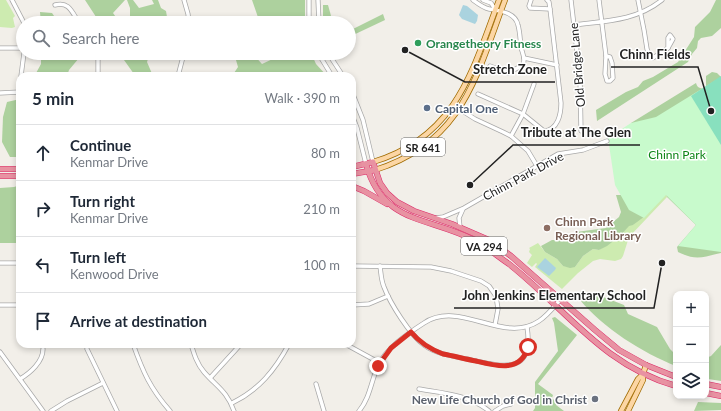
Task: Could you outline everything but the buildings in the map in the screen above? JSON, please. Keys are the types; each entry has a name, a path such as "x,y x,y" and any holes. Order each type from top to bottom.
{"highway":[{"path":"356,166 373,162"},
{"name":"VA 294","path":"373,162 383,187 395,200 410,210 460,226 481,236 502,249 619,350 646,365 673,376"},
{"path":"366,164 377,190 398,211"},
{"path":"0,169 16,169"},
{"path":"356,173 375,170"},
{"path":"0,176 16,176"},
{"name":"VA 294","path":"356,188 409,216 461,234 483,245 524,277 603,349 643,374 673,385"},
{"path":"709,385 721,387"},
{"path":"709,394 721,396"}],"main road":[{"name":"SR 641","path":"373,162 399,152 418,141 436,125 453,105 469,78 499,0"},
{"name":"SR 641","path":"375,170 396,162 425,145 440,132 459,109 475,80 505,0"},
{"path":"621,411 638,379 643,374 646,365"},
{"path":"628,411 644,380 643,374"}],"street":[{"path":"12,0 20,16"},
{"path":"184,0 188,16"},
{"path":"309,0 309,16"},
{"path":"318,0 319,16"},
{"path":"473,0 487,8 495,9 511,15 517,22 524,65 511,72 505,72 490,66"},
{"path":"483,0 491,3 495,9"},
{"path":"531,0 529,6 530,8 550,9"},
{"path":"478,94 523,114 544,132 551,129 557,122 560,114 561,102 550,9 549,2 547,0"},
{"name":"Old Bridge Lane","path":"571,0 581,90 581,131"},
{"path":"599,0 606,56 605,78 610,82 613,78 612,62 610,57 606,56"},
{"path":"638,0 647,49 650,56 654,58 668,48"},
{"path":"574,25 627,18 641,13 662,0"},
{"path":"55,5 64,4 68,6 74,16"},
{"path":"0,48 16,48"},
{"path":"524,58 557,65"},
{"path":"22,72 23,60"},
{"path":"97,60 98,72"},
{"path":"179,72 182,60"},
{"path":"322,60 330,72"},
{"path":"333,60 340,72"},
{"path":"511,136 523,114 534,84"},
{"path":"0,93 16,92"},
{"path":"356,102 363,120 373,162"},
{"path":"453,105 475,120 511,136 528,151 538,166"},
{"path":"356,125 366,164"},
{"name":"Chinn Park Drive","path":"435,218 443,217 464,208 558,154 583,150 607,141"},
{"path":"460,226 458,218 464,208"},
{"path":"0,263 16,264"},
{"path":"356,266 431,267 481,281 489,286 496,296 498,309 495,325"},
{"path":"380,266 382,280 388,296 411,332 425,346 439,352 487,364 505,366 515,364 525,355 529,342 527,327"},
{"path":"356,305 369,304 388,296"},
{"path":"359,411 366,400 380,363 391,348 428,320 444,316 457,317 510,328 527,327 543,318 560,300"},
{"path":"0,305 16,305"},
{"path":"135,348 141,367 151,387 170,411"},
{"path":"192,348 198,363 210,378 225,392 232,403 234,411"},
{"path":"210,378 236,348"},
{"path":"232,403 247,395 264,381 279,362 287,348"},
{"path":"352,348 380,363"},
{"path":"20,379 31,371 38,363 43,355 43,349"},
{"path":"87,349 117,411"},
{"path":"0,352 43,411"},
{"path":"51,411 73,398 103,384"},
{"path":"316,384 324,411"},
{"path":"419,389 471,400 489,411"},
{"path":"495,411 503,406 512,404"}],"green space":[{"path":"0,0 6,0 15,16 13,18 15,27 0,27"},
{"path":"85,0 125,0 113,13 115,16 95,16"},
{"path":"127,0 133,0 139,8 154,4 152,0 158,0 161,8 166,11 167,16 130,16 130,8"},
{"path":"252,0 305,0 305,16 258,16"},
{"path":"716,0 721,0 721,28 712,36 701,38 698,41 697,48 688,62 597,121 596,110 626,92 638,87 643,81 653,77 678,62 694,37 695,27 710,12"},
{"path":"323,5 328,5 331,16 323,16"},
{"path":"40,12 52,13 54,16 40,16"},
{"path":"383,14 385,20 356,34 356,28"},
{"path":"41,60 77,60 68,72 37,72 41,64"},
{"path":"124,60 148,60 147,62 151,72 133,72"},
{"path":"236,60 258,60 262,64 270,60 314,60 323,72 235,72 238,67"},
{"path":"712,72 717,73 721,77 665,118 631,124 696,83 698,87 704,89 706,87 706,76"},
{"path":"721,76 721,145 691,96"},
{"name":"Chinn Park","path":"721,77 721,252 678,246 696,225 666,195 644,218 629,210 615,185 608,138 631,123 656,117"},
{"path":"16,100 16,157 10,157 2,142 3,117 7,102"},
{"path":"721,138 721,253 704,257 690,257 678,252 677,247 696,225 667,197 665,189 645,216 633,225 629,226 621,235 607,246 599,250 593,249 583,256 575,267 570,268 563,266 557,259 545,252 541,246 552,240 558,240 576,232 606,228 619,217 621,212 616,195 622,195"},
{"path":"16,186 16,243 0,243 0,188"},
{"path":"665,189 667,197 629,237 621,259 615,261 600,259 593,261 562,289 535,267 537,264 536,263 532,267 527,263 532,255 529,252 529,248 538,243 545,252 557,259 563,266 575,267 583,256 593,249 599,250 621,235 629,225 633,225"},
{"path":"593,293 624,305 628,314 657,327 673,352 673,365 663,361 624,339 600,320 580,300"},
{"path":"555,317 577,335 538,384 553,395 552,398 557,403 556,405 564,411 533,411 535,408 535,382 558,351 552,318"},
{"path":"721,345 721,381 709,379 709,357"},
{"path":"698,402 721,403 721,410 694,411"}],"water":[{"path":"463,5 467,6 478,15 475,24 462,19 459,15"},
{"path":"545,258 556,268 549,276 537,267"}],"place":[{"name":"Orangetheory Fitness","path":"418,43"},
{"name":"Stretch Zone","path":"405,50"},
{"name":"Capital One","path":"427,108"},
{"name":"Chinn Fields","path":"711,111"},
{"name":"Tribute at The Glen","path":"470,185"},
{"name":"Chinn Park Regional Library","path":"547,228"},
{"name":"John Jenkins Elementary School","path":"662,263"},
{"name":"New Life Church of God in Christ","path":"595,399"}],"route":[{"path":"378,366 387,352 411,332 420,342 434,351 501,366 511,365 518,362 527,352 528,347"}]}
